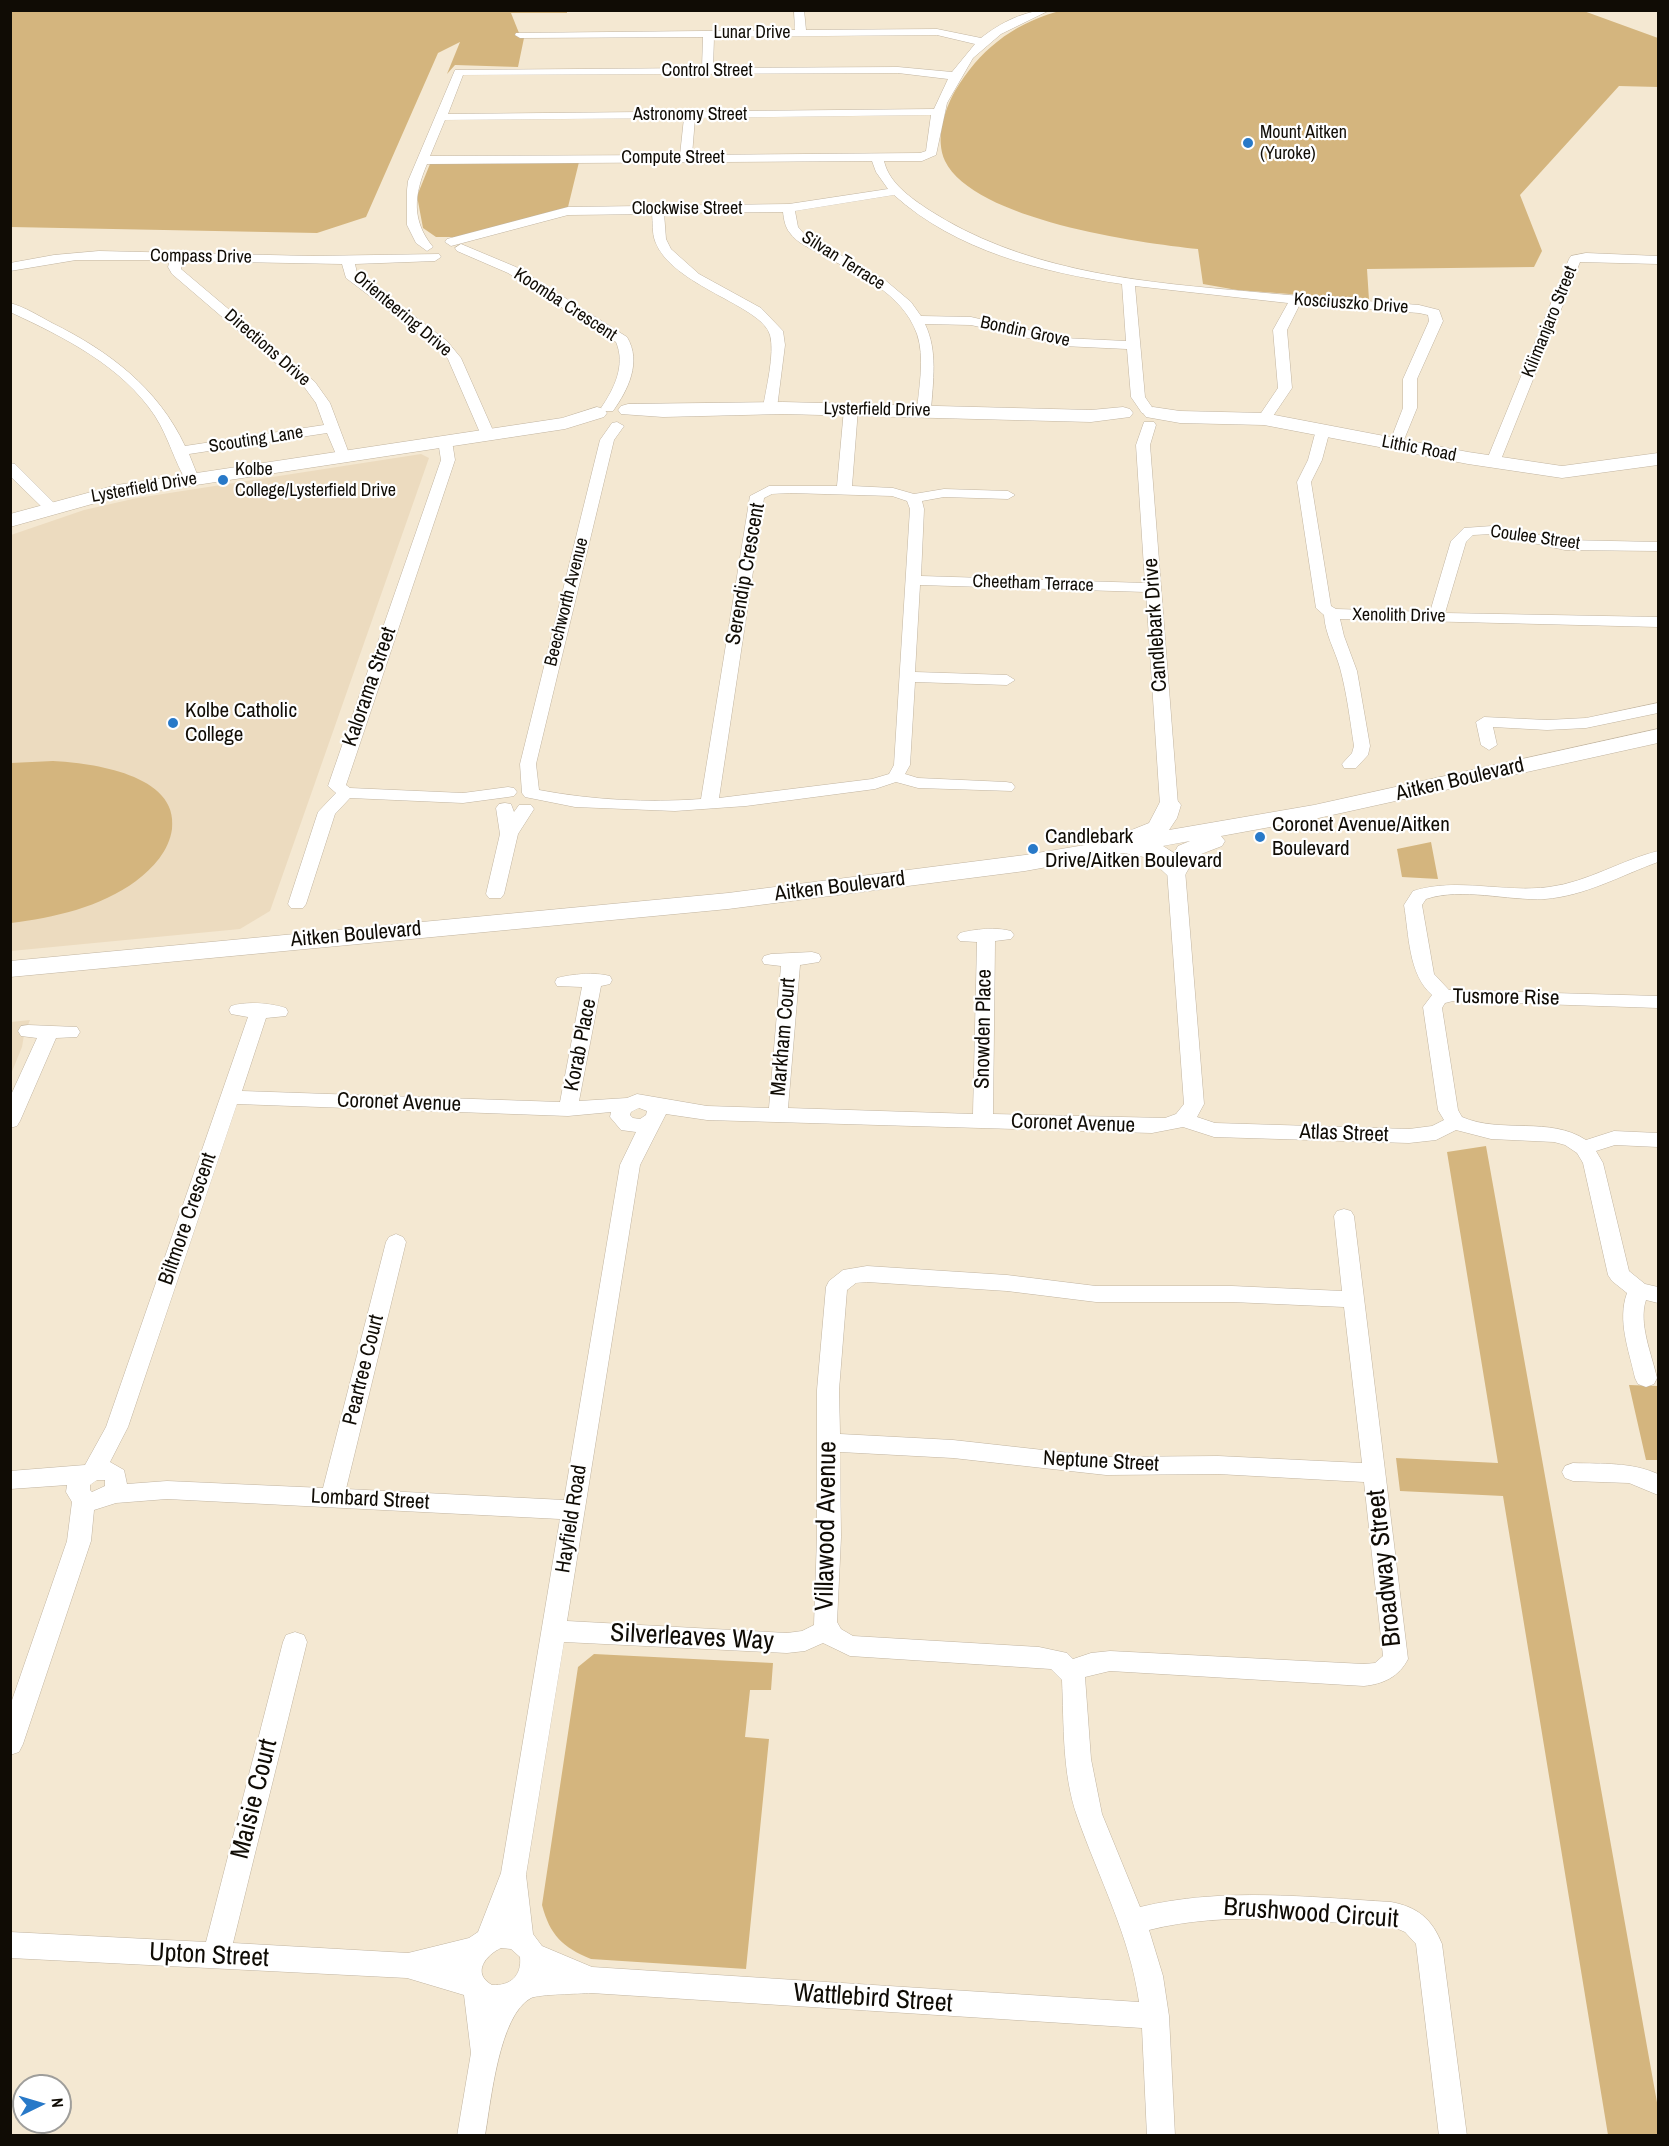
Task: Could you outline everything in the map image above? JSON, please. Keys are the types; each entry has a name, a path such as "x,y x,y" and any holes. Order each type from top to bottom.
{"main road":[{"name":"Lysterfield Drive","path":"10,521 117,491 565,423 663,411 770,408 1139,416"},
{"name":"Lithic Road","path":"1139,416 1264,419 1493,462 1562,472 1659,459"},
{"name":"Aitken Boulevard","path":"10,969 728,901 953,873 1114,849 1314,812 1659,736"},
{"path":"1169,805 1183,823 1199,829 1220,830"},
{"path":"953,873 1046,852 1149,834 1161,826 1169,805"},
{"path":"1114,849 1139,847 1158,852 1167,858 1176,870 1182,856 1195,846 1259,833 1314,812"}],"street":[{"path":"799,10 801,32"},
{"path":"938,112 955,76 982,42 1016,22 1045,10"},
{"name":"Lunar Drive","path":"520,35 937,32 982,42"},
{"path":"707,71 709,33"},
{"name":"Control Street","path":"442,117 459,72 898,70 955,76"},
{"name":"Astronomy Street","path":"442,117 938,112"},
{"name":"Compute Street","path":"424,160 922,157 932,153 938,112"},
{"path":"686,158 690,115"},
{"path":"442,117 414,181 411,196 413,227 445,250"},
{"name":"Kosciuszko Drive","path":"876,157 881,171 896,191 945,227 1002,252 1060,269 1128,282 1296,300 1419,309 1434,313 1436,321 1410,379 1410,408 1396,444"},
{"name":"Clockwise Street","path":"445,250 479,233 568,210 789,208 896,191"},
{"name":"Silvan Terrace","path":"789,208 791,226 801,238 878,281 896,294 917,320 927,350 924,411"},
{"path":"658,209 660,239 666,251 694,277 756,311 776,331 778,345 770,408"},
{"path":"417,232 445,250"},
{"name":"Compass Drive","path":"10,267 67,256 393,259 445,250"},
{"name":"Koomba Crescent","path":"445,250 489,260 512,270 622,340 627,352 627,361 612,417"},
{"name":"Directions Drive","path":"178,256 174,267 176,271 310,385 323,403 343,456"},
{"name":"Kilimanjaro Street","path":"1493,462 1575,260 1586,257 1659,260"},
{"name":"Orienteering Drive","path":"349,259 348,268 351,275 442,344 454,358 488,435"},
{"name":"Candlebark Drive","path":"1128,282 1143,445 1169,805"},
{"path":"1264,419 1285,388 1280,330 1296,300"},
{"path":"10,307 73,337 129,379 157,408 192,479"},
{"name":"Bondin Grove","path":"917,320 971,321 1063,342 1133,345"},
{"path":"844,491 851,409"},
{"name":"Beechworth Avenue","path":"529,801 528,764 612,417"},
{"name":"Scouting Lane","path":"179,451 333,428"},
{"name":"Xenolith Drive","path":"1323,430 1315,460 1304,482 1324,608 1332,613 1659,622"},
{"name":"Kalorama Street","path":"346,793 337,786 338,780 445,466 439,442"},
{"path":"10,467 51,508"},
{"name":"Serendip Crescent","path":"709,804 757,496 769,490 779,489 902,492 914,498"},
{"path":"895,777 902,765 908,677 917,509 914,498 944,493 1008,495"},
{"name":"Coulee Street","path":"1436,617 1459,541 1469,531 1492,530 1565,545 1659,547"},
{"name":"Cheetham Terrace","path":"912,580 1154,588"},
{"path":"1332,613 1331,629 1345,654 1350,672 1362,746 1360,756 1350,764"},
{"path":"908,677 1007,680"},
{"path":"1489,745 1484,722 1586,723 1659,708"},
{"name":"Beechworth Avenue","path":"507,799 528,764"},
{"path":"507,799 514,810 529,801 675,806 874,784 895,777 918,783 1006,787"},
{"path":"297,904 327,812 346,793 507,799"},
{"path":"495,894 509,834 507,799"},
{"path":"509,834 529,801"},
{"path":"1445,996 1431,984 1425,974 1413,905 1419,895 1441,890 1534,894 1558,892 1659,856"},
{"path":"1176,870 1194,1095 1187,1116"},
{"path":"966,937 1005,934"},
{"name":"Snowden Place","path":"983,1121 986,936"},
{"name":"Markham Court","path":"771,960 812,957"},
{"name":"Markham Court","path":"778,1115 791,958"},
{"name":"Korab Place","path":"564,982 599,981 568,1109"},
{"name":"Tusmore Rise","path":"1455,1122 1448,1110 1432,1013 1435,1002 1445,996 1659,1002"},
{"name":"Biltmore Crescent","path":"10,1744 18,1702 98,1486 229,1097 269,1011 238,1010"},
{"path":"28,1030 70,1032"},
{"path":"10,1121 49,1031"},
{"name":"Coronet Avenue","path":"229,1097 568,1109 624,1116 639,1127 652,1117 707,1113 1152,1126 1174,1124 1187,1116"},
{"name":"Hayfield Road","path":"481,1944 514,1873 630,1165 624,1116"},
{"name":"Atlas Street","path":"1187,1116 1206,1129 1420,1136 1436,1134 1455,1122"},
{"name":"Hayfield Road","path":"630,1165 642,1145 652,1117"},
{"path":"1455,1122 1477,1131 1568,1137 1586,1147 1593,1163 1619,1275 1649,1293 1633,1307 1633,1319 1646,1378"},
{"path":"1586,1147 1610,1139 1659,1140"},
{"name":"Broadway Street","path":"1070,1672 1091,1663 1110,1661 1364,1675 1377,1674 1388,1669 1396,1659 1344,1216"},
{"name":"Peartree Court","path":"332,1498 396,1242"},
{"name":"Villawood Avenue","path":"1070,1672 1058,1660 1039,1656 850,1646 838,1641 827,1630 824,1612 829,1537 828,1390 835,1296 840,1283 851,1276 867,1274 971,1281 1096,1294 1208,1294 1355,1300"},
{"name":"Neptune Street","path":"828,1442 953,1449 1097,1466 1218,1465 1375,1473"},
{"path":"1573,1472 1630,1475 1659,1486"},
{"name":"Lombard Street","path":"18,1481 573,1510"},
{"name":"Silverleaves Way","path":"554,1631 787,1643 805,1641 827,1630"},
{"name":"Maisie Court","path":"216,1956 295,1642"},
{"path":"1070,1672 1075,1691 1078,1759 1089,1814 1133,1921 1149,1976 1155,2016 1161,2136"},
{"name":"Hayfield Road","path":"514,1873 526,1947"},
{"name":"Brushwood Circuit","path":"1133,1921 1174,1911 1245,1906 1391,1914 1411,1920 1420,1927 1429,1944 1453,2136"},
{"path":"471,2136 485,2053 518,1991 531,1976 526,1947 500,1935 481,1944 466,1967 474,1988 485,2053"},
{"name":"Upton Street","path":"407,1965 481,1944"},
{"name":"Upton Street","path":"10,1945 407,1965 474,1988"},
{"name":"Wattlebird Street","path":"526,1947 591,1980"},
{"name":"Wattlebird Street","path":"518,1991 591,1980 1155,2016"},
{"path":"474,1988 487,1997 498,1998 518,1991"}],"shaded area":[{"path":"1581,10 1658,38 1658,87 1619,86 1520,195 1542,251 1534,267 1367,269 1369,300 1237,290 1203,284 1198,249 1100,234 1022,213 988,199 962,181 945,161 942,152 942,125 947,107 964,77 998,41 1025,24 1056,12"},
{"path":"11,11 567,11 567,13 511,13 521,38 524,38 518,67 455,65 447,74 460,42 438,53 366,217 317,233 11,227"},
{"path":"579,162 568,207 457,237 436,237 423,228 417,196 430,164"},
{"name":"Kolbe Catholic College","path":"421,454 429,458 270,911 240,929 11,951 11,535 84,510 137,498"},
{"path":"53,761 109,769 147,784 162,795 170,810 172,829 168,845 154,865 136,881 108,898 76,910 11,923 11,763"},
{"path":"1431,842 1438,879 1402,877 1397,849"},
{"path":"30,1020 22,1047 11,1074 11,1022"},
{"path":"1486,1146 1658,2108 1658,2135 1608,2135 1503,1496 1400,1491 1396,1458 1498,1463 1447,1152"},
{"path":"1629,1385 1658,1386 1658,1460 1646,1460"},
{"path":"594,1654 773,1663 771,1690 750,1690 745,1737 769,1739 746,1969 591,1959 565,1945 549,1924 542,1905 578,1667"}],"place":[{"name":"Mount Aitken (Yuroke)","path":"1248,143"},
{"name":"Kolbe College/Lysterfield Drive","path":"223,480"},
{"name":"Kolbe Catholic College","path":"173,723"},
{"name":"Coronet Avenue/Aitken Boulevard","path":"1260,837"},
{"name":"Candlebark Drive/Aitken Boulevard","path":"1033,849"}]}
